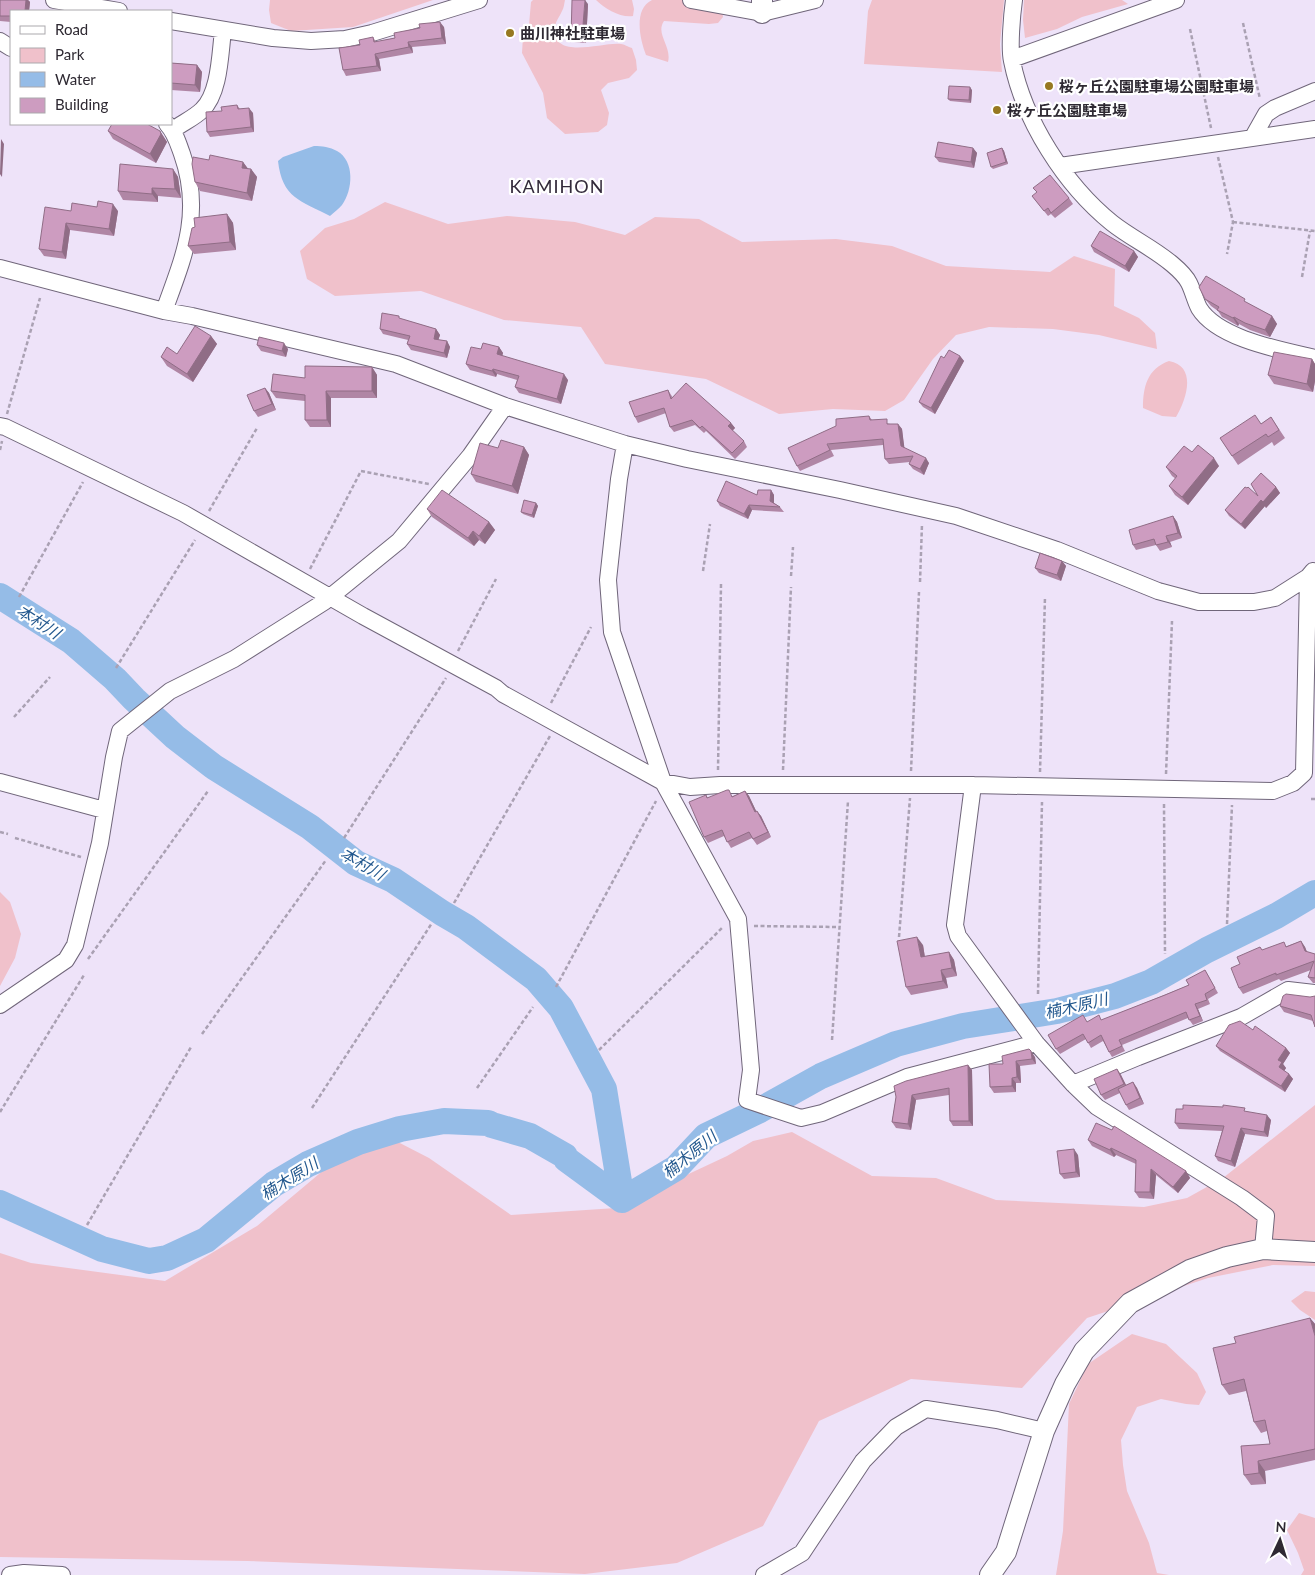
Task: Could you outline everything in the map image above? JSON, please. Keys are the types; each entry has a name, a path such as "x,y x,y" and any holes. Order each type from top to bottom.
{"street":[{"path":"54,0 113,10"},
{"path":"172,21 273,38 311,41 345,40 480,0"},
{"path":"691,0 762,7 814,0"},
{"path":"1014,0 1012,59 1027,108 1060,166 1078,191 1112,223 1170,262 1184,274 1199,307 1213,324 1274,349 1315,358"},
{"path":"1012,59 1176,0"},
{"path":"164,311 182,262 191,229 192,206 184,160 170,127 203,109 212,94 219,64 223,31"},
{"path":"1253,137 1266,114 1275,108 1315,91"},
{"path":"1060,166 1315,129"},
{"path":"0,268 164,311 396,364 505,406 625,444 956,516 1057,550 1158,591 1199,602 1254,602 1275,598 1312,573"},
{"path":"0,1005 66,960 75,946 100,844 104,810 120,731 170,691 234,659 331,597 399,541 470,456 505,406"},
{"path":"3,427 5,426 183,513 331,597 661,790 690,787 973,785 1274,792 1293,783 1304,773 1312,573"},
{"path":"625,444 619,479 608,580 612,632 661,790 738,919 752,1070 747,1100 801,1118 822,1113 908,1077 1032,1038"},
{"path":"0,782 104,810"},
{"path":"973,785 955,925 958,936 1032,1038 1073,1084 1097,1107 1242,1198 1266,1216 1262,1249"},
{"path":"1073,1084 1138,1056 1241,1018 1288,990 1315,993"},
{"path":"990,1575 1006,1552 1044,1431 1065,1384 1084,1351 1130,1303 1190,1270 1227,1258 1262,1249 1315,1252"},
{"path":"764,1575 802,1553 863,1461 896,1427 926,1409 997,1420 1044,1431"},
{"path":"10,1575 24,1573 62,1575"}],"path":[{"path":"1243,23 1260,99"},
{"path":"1190,29 1213,136"},
{"path":"1217,153 1233,222 1227,254"},
{"path":"1233,222 1315,231"},
{"path":"1302,277 1310,231"},
{"path":"0,450 3,427 40,298"},
{"path":"205,517 257,428"},
{"path":"308,573 361,471 435,486"},
{"path":"20,597 83,482"},
{"path":"920,582 922,523"},
{"path":"703,572 710,524"},
{"path":"116,668 195,540"},
{"path":"791,576 794,548"},
{"path":"454,658 496,579"},
{"path":"718,770 721,584"},
{"path":"783,772 791,587"},
{"path":"910,775 919,592"},
{"path":"1040,779 1045,597"},
{"path":"1166,782 1172,621"},
{"path":"547,710 591,627"},
{"path":"344,838 447,676"},
{"path":"14,717 50,677"},
{"path":"454,903 551,735"},
{"path":"556,987 661,790"},
{"path":"88,959 208,791"},
{"path":"832,1040 848,796"},
{"path":"899,937 910,798"},
{"path":"1038,994 1042,802"},
{"path":"1164,803 1165,954"},
{"path":"1228,924 1232,804"},
{"path":"0,832 8,834"},
{"path":"15,838 88,860"},
{"path":"202,1034 326,860"},
{"path":"312,1108 432,922"},
{"path":"599,1050 728,922"},
{"path":"748,926 840,927"},
{"path":"0,1112 84,975"},
{"path":"477,1088 533,1007"},
{"path":"88,1226 191,1047"}],"green space":[{"path":"270,0 433,0 353,27 291,31 271,23"},
{"path":"533,0 565,0 555,29 557,39 562,44 571,47 581,47 621,44 632,48 637,70 629,78 608,83 601,90 609,113 607,125 598,132 565,134 547,118 543,93 522,53 523,36 529,25 531,2"},
{"path":"596,0 632,0 633,16 623,16 613,12"},
{"path":"652,0 688,0 722,10 723,17 718,23 709,24 664,21 661,31 668,51 668,62 646,55 642,41 640,17 646,4"},
{"path":"872,0 1004,0 1000,44 1002,72 864,64 868,11"},
{"path":"1024,0 1122,0 1128,4 1082,17 1057,29 1025,38 1023,20"},
{"path":"385,202 448,224 507,216 575,222 625,235 655,217 699,219 742,242 836,239 892,246 946,266 1050,272 1074,256 1115,269 1114,306 1139,318 1155,333 1157,349 1099,335 1053,329 989,327 956,335 933,359 904,400 885,411 833,409 779,414 706,379 605,364 581,327 504,320 421,291 335,296 307,279 300,251 325,228 354,219"},
{"path":"1169,361 1178,364 1183,369 1187,384 1186,393 1176,417 1162,416 1143,408 1145,386 1151,374 1162,364"},
{"path":"0,892 10,902 21,934 15,958 0,986"},
{"path":"1315,1105 1315,1266 1273,1265 1208,1278 1087,1318 1022,1388 911,1379 819,1421 763,1526 677,1563 585,1574 247,1561 0,1557 0,1253 31,1263 165,1281 257,1226 325,1169 394,1140 429,1158 511,1215 616,1208 727,1156 753,1141 792,1132 872,1176 936,1178 996,1200 1144,1207 1187,1198 1223,1178"},
{"path":"1305,1291 1315,1292 1315,1320 1291,1301"},
{"path":"1132,1334 1166,1344 1197,1373 1206,1392 1199,1405 1161,1399 1137,1407 1121,1440 1127,1491 1149,1543 1157,1573 1169,1575 1056,1575 1063,1531 1069,1404 1088,1364"},
{"path":"1299,1513 1315,1518 1315,1575 1301,1575 1304,1570 1287,1530"}],"water":[{"path":"314,146 326,147 337,151 347,162 349,169 350,184 346,199 330,216 295,197 284,183 280,173 278,161 283,157"}],"building":[{"path":"0,0 26,0 25,10 10,10 10,16 0,16"},
{"path":"572,0 585,0 582,38 571,38"},
{"path":"440,22 442,38 408,42 409,47 375,54 377,66 343,70 339,48 360,45 359,40 373,37 374,42 395,38 394,33 420,28 419,24"},
{"path":"172,63 197,65 195,85 172,83"},
{"path":"949,86 970,87 969,100 948,99"},
{"path":"237,105 238,109 249,108 251,127 207,132 206,112 222,111 221,107"},
{"path":"111,125 149,125 160,131 161,134 150,154 108,131"},
{"path":"938,142 973,148 971,162 935,157"},
{"path":"1002,148 1006,162 991,167 987,153"},
{"path":"210,155 243,162 242,168 251,169 247,193 195,182 192,164 193,157 209,160"},
{"path":"120,164 173,169 175,189 152,188 152,194 118,191"},
{"path":"1050,175 1069,198 1051,213 1048,208 1044,211 1032,196 1037,192 1033,188"},
{"path":"98,201 113,204 109,229 66,223 62,252 39,249 45,207 71,211 72,203 97,207"},
{"path":"227,214 230,242 188,246 192,228 195,227 194,218"},
{"path":"1100,231 1134,251 1125,266 1091,246"},
{"path":"1206,276 1245,299 1244,301 1272,316 1265,330 1217,310 1219,307 1205,299 1199,287"},
{"path":"382,313 399,316 399,318 436,329 434,339 447,341 444,353 407,344 410,336 380,329"},
{"path":"195,326 211,336 187,374 161,357 167,347 177,354"},
{"path":"259,337 284,343 282,351 257,345"},
{"path":"483,343 499,347 497,354 564,374 557,399 515,387 519,376 466,364 471,347 481,349"},
{"path":"949,350 960,356 931,408 919,402 941,356 944,358"},
{"path":"1274,352 1312,359 1307,384 1268,375"},
{"path":"305,366 372,367 372,391 326,391 327,420 305,420 305,395 271,391 273,374 305,378"},
{"path":"686,383 731,423 728,426 744,441 732,453 702,426 700,428 692,420 670,427 664,408 635,417 629,402 668,390 671,399"},
{"path":"265,388 272,404 254,411 247,395"},
{"path":"1255,415 1261,424 1271,417 1279,430 1268,437 1266,434 1232,456 1220,438"},
{"path":"869,416 870,420 887,419 887,424 898,424 901,446 926,458 920,469 909,464 913,456 885,459 883,439 827,444 830,450 797,466 788,448 836,426 836,419"},
{"path":"501,440 524,447 512,486 471,474 480,443 498,448"},
{"path":"1198,445 1214,458 1182,497 1169,486 1177,476 1166,467 1184,446 1192,452"},
{"path":"1261,473 1276,487 1263,502 1261,500 1241,524 1225,510 1245,487 1248,487 1258,496 1251,484"},
{"path":"726,481 757,495 758,490 771,490 770,501 780,507 749,505 744,514 717,501"},
{"path":"442,490 489,522 479,536 473,531 468,538 427,509"},
{"path":"524,500 536,503 532,515 521,512"},
{"path":"1173,516 1178,533 1166,536 1168,542 1156,545 1154,539 1133,545 1129,530"},
{"path":"1040,553 1062,561 1057,575 1035,568"},
{"path":"729,790 732,797 745,791 755,812 757,811 768,832 753,839 749,832 727,842 722,830 704,837 689,802 706,795 707,798"},
{"path":"917,937 921,957 949,952 952,968 941,970 943,981 906,987 897,941"},
{"path":"1301,941 1305,951 1315,954 1315,978 1308,977 1314,961 1276,975 1276,973 1239,988 1231,968 1240,964 1237,957 1260,947 1262,950 1284,942 1286,947"},
{"path":"1205,970 1215,988 1205,994 1207,1000 1195,1004 1200,1016 1189,1020 1186,1012 1119,1040 1122,1046 1109,1052 1101,1035 1088,1043 1083,1034 1056,1049 1048,1035 1083,1015 1087,1022 1099,1015 1101,1020 1165,995 1189,985 1186,980"},
{"path":"1286,994 1315,996 1315,1027 1311,1015 1280,1006 1283,996"},
{"path":"1240,1021 1253,1030 1255,1026 1286,1048 1278,1060 1282,1062 1279,1067 1289,1074 1281,1086 1216,1046 1229,1025"},
{"path":"1029,1049 1032,1059 1016,1061 1017,1077 1012,1078 1012,1086 990,1087 989,1064 1003,1064 1002,1056"},
{"path":"968,1065 969,1121 950,1121 949,1088 912,1095 908,1124 892,1122 896,1097 894,1086 906,1081"},
{"path":"1117,1069 1124,1084 1101,1095 1094,1079"},
{"path":"1133,1082 1140,1098 1126,1105 1118,1089"},
{"path":"1183,1105 1223,1107 1223,1105 1245,1108 1244,1111 1267,1115 1264,1132 1241,1128 1231,1161 1215,1156 1224,1126 1175,1123 1176,1109 1183,1109"},
{"path":"1096,1123 1112,1130 1114,1126 1186,1171 1173,1187 1151,1169 1150,1192 1135,1192 1136,1160 1088,1140"},
{"path":"1074,1149 1076,1172 1060,1174 1057,1151"},
{"path":"1310,1318 1315,1336 1315,1449 1258,1461 1259,1473 1244,1475 1241,1446 1270,1444 1265,1420 1254,1422 1244,1379 1222,1385 1213,1348 1236,1343 1234,1337"}],"waterway":[{"name":"本村川","path":"0,596 71,641 115,679 175,737 214,767 310,827 356,863 393,880 466,927 536,979 561,1008 604,1089 622,1200"},
{"name":"楠木原川","path":"622,1200 676,1168 706,1136 760,1110 821,1076 896,1044 963,1026 1057,1011 1115,996 1151,982 1207,950 1276,916 1315,893"},
{"name":"楠木原川","path":"0,1203 102,1249 149,1261 167,1258 206,1240 274,1184 308,1164 358,1142 400,1129 444,1121 488,1123 530,1136 565,1156 566,1159 622,1200"}],"place":[{"name":"曲川神社駐車場","path":"510,33"},
{"name":"桜ヶ丘公園駐車場公園駐車場","path":"1049,86"},
{"name":"桜ヶ丘公園駐車場","path":"997,110"}],"district":[{"name":"KAMIHON","path":"557,186"}]}
